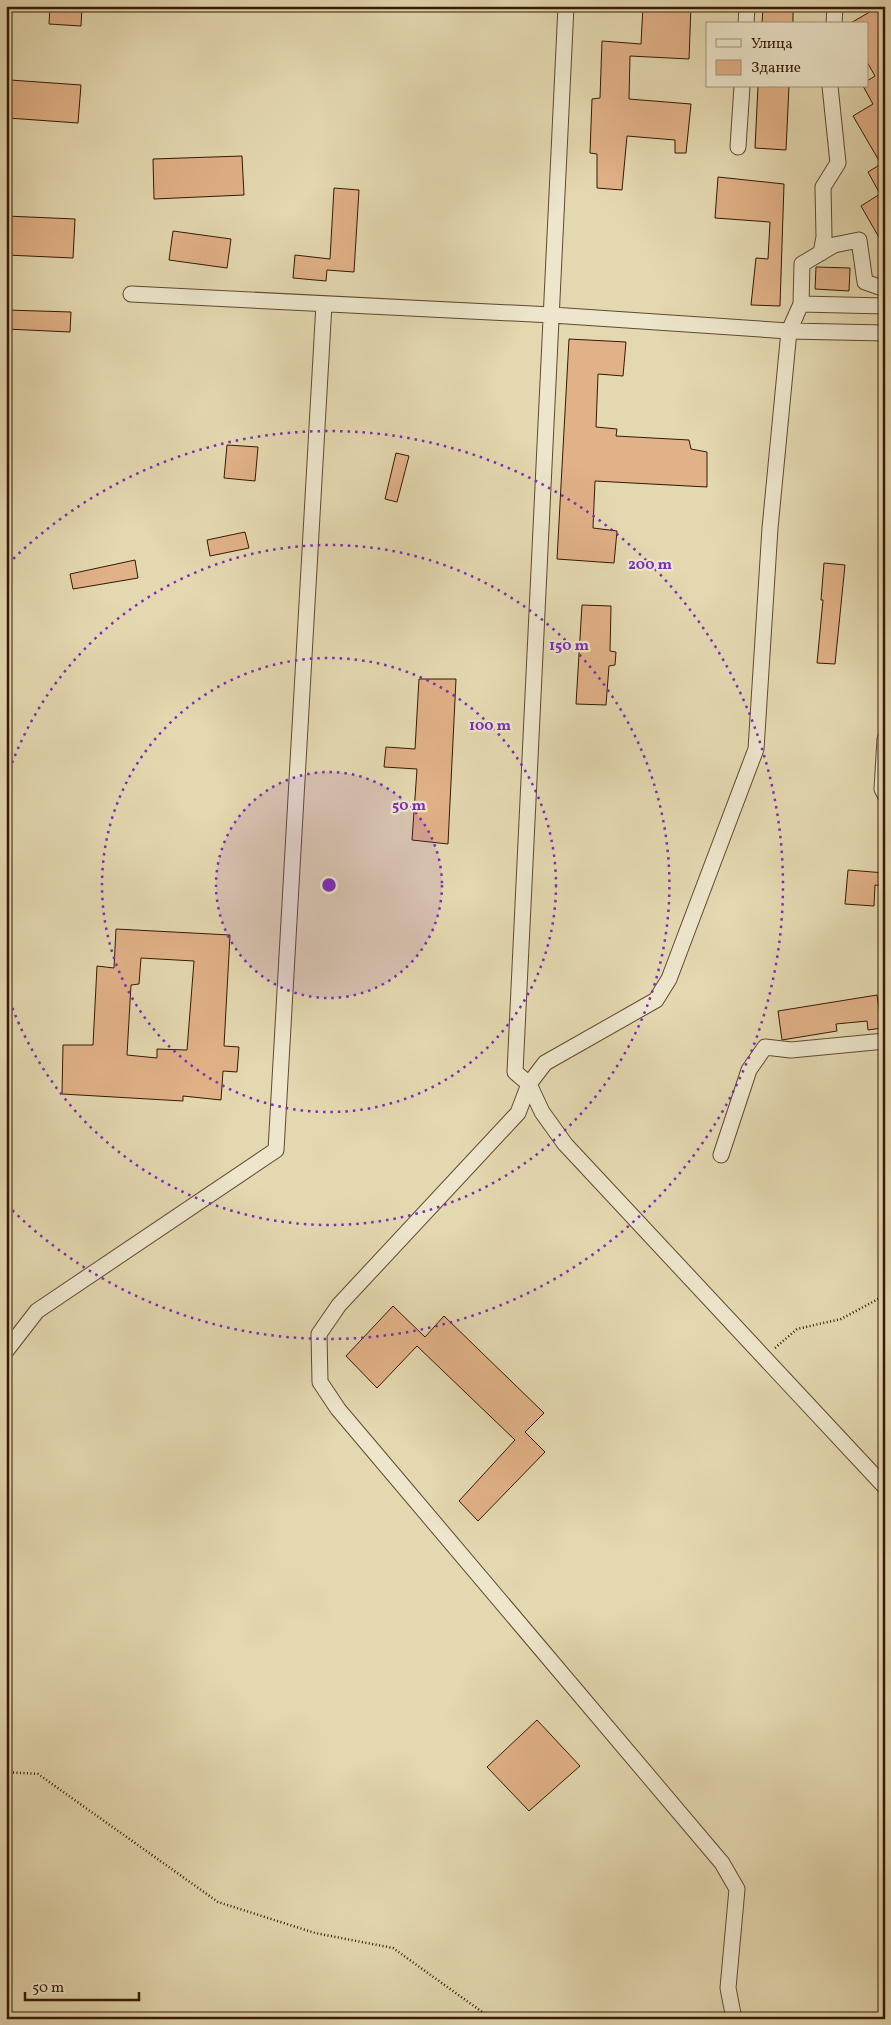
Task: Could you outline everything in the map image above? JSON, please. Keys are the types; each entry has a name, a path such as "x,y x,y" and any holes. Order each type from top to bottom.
{"street":[{"path":"566,6 515,1072 529,1084 542,1112 565,1144 885,1487"},
{"path":"746,22 747,6"},
{"path":"834,22 835,6"},
{"path":"738,147 742,88"},
{"path":"821,252 824,237 823,187 838,163 830,88"},
{"path":"734,2019 728,1988 737,1889 722,1864 338,1409 320,1382 320,1334 339,1305 518,1113 529,1084 544,1063 656,1000 669,979 756,749 770,528 789,331 800,304 802,264 834,245 859,240 864,282 885,289"},
{"path":"131,294 552,315 789,331 885,333"},
{"path":"6,1351 37,1311 276,1150 324,304"},
{"path":"800,304 885,306"},
{"path":"885,739 882,789 885,795"},
{"path":"722,1155 749,1070 765,1047 791,1050 885,1041"}],"path":[{"path":"764,1357 797,1329 841,1319 880,1298 885,1298"},
{"path":"6,1772 38,1774 218,1902 315,1933 394,1948 492,2019"}],"building":[{"path":"50,6 82,6 81,26 49,24"},
{"path":"643,6 691,6 689,59 630,56 629,99 691,104 686,153 675,153 675,140 627,136 622,190 597,188 597,154 590,153 592,99 600,98 602,41 641,44"},
{"path":"763,6 793,6 793,22 762,22"},
{"path":"880,6 885,6 885,248 861,206 880,194 868,172 881,164 853,116 873,104 864,88 868,88 868,80 875,76 868,64 868,22 852,22"},
{"path":"10,80 81,85 78,123 8,118"},
{"path":"758,88 789,88 786,150 755,148"},
{"path":"242,156 244,195 154,199 153,159"},
{"path":"718,177 784,184 780,306 751,305 756,258 768,259 770,222 715,218"},
{"path":"334,188 359,190 354,272 327,270 326,281 293,278 295,255 330,259"},
{"path":"6,216 75,219 73,258 6,255"},
{"path":"173,231 231,239 227,268 169,260"},
{"path":"816,267 850,268 849,291 815,289"},
{"path":"6,310 71,312 70,332 6,329"},
{"path":"569,339 626,342 623,376 598,374 596,427 617,429 616,436 689,440 691,449 707,452 707,487 595,481 593,528 617,531 614,563 557,559"},
{"path":"227,445 258,447 255,481 224,478"},
{"path":"396,453 409,456 397,502 385,499"},
{"path":"245,532 249,548 210,556 207,540"},
{"path":"135,560 138,578 73,589 70,574"},
{"path":"824,563 845,565 835,664 817,663 823,600 821,600"},
{"path":"582,605 611,606 610,651 616,652 615,665 609,666 606,705 576,704"},
{"path":"419,679 456,679 448,844 412,840 417,769 384,767 386,747 415,749"},
{"path":"848,870 885,873 885,886 875,885 874,906 845,904"},
{"path":"116,929 230,935 224,1046 239,1047 237,1072 223,1071 221,1100 183,1096 183,1101 62,1094 63,1045 93,1045 97,966 114,968","holes":["141,958 194,961 187,1050 157,1049 157,1058 127,1055 131,985 139,984"]},
{"path":"877,995 882,1028 868,1030 867,1021 836,1024 837,1031 782,1040 778,1011"},
{"path":"393,1306 425,1337 444,1316 544,1413 525,1432 545,1452 478,1521 459,1501 515,1440 417,1346 377,1388 346,1356"},
{"path":"537,1720 580,1766 529,1811 487,1767"}]}
